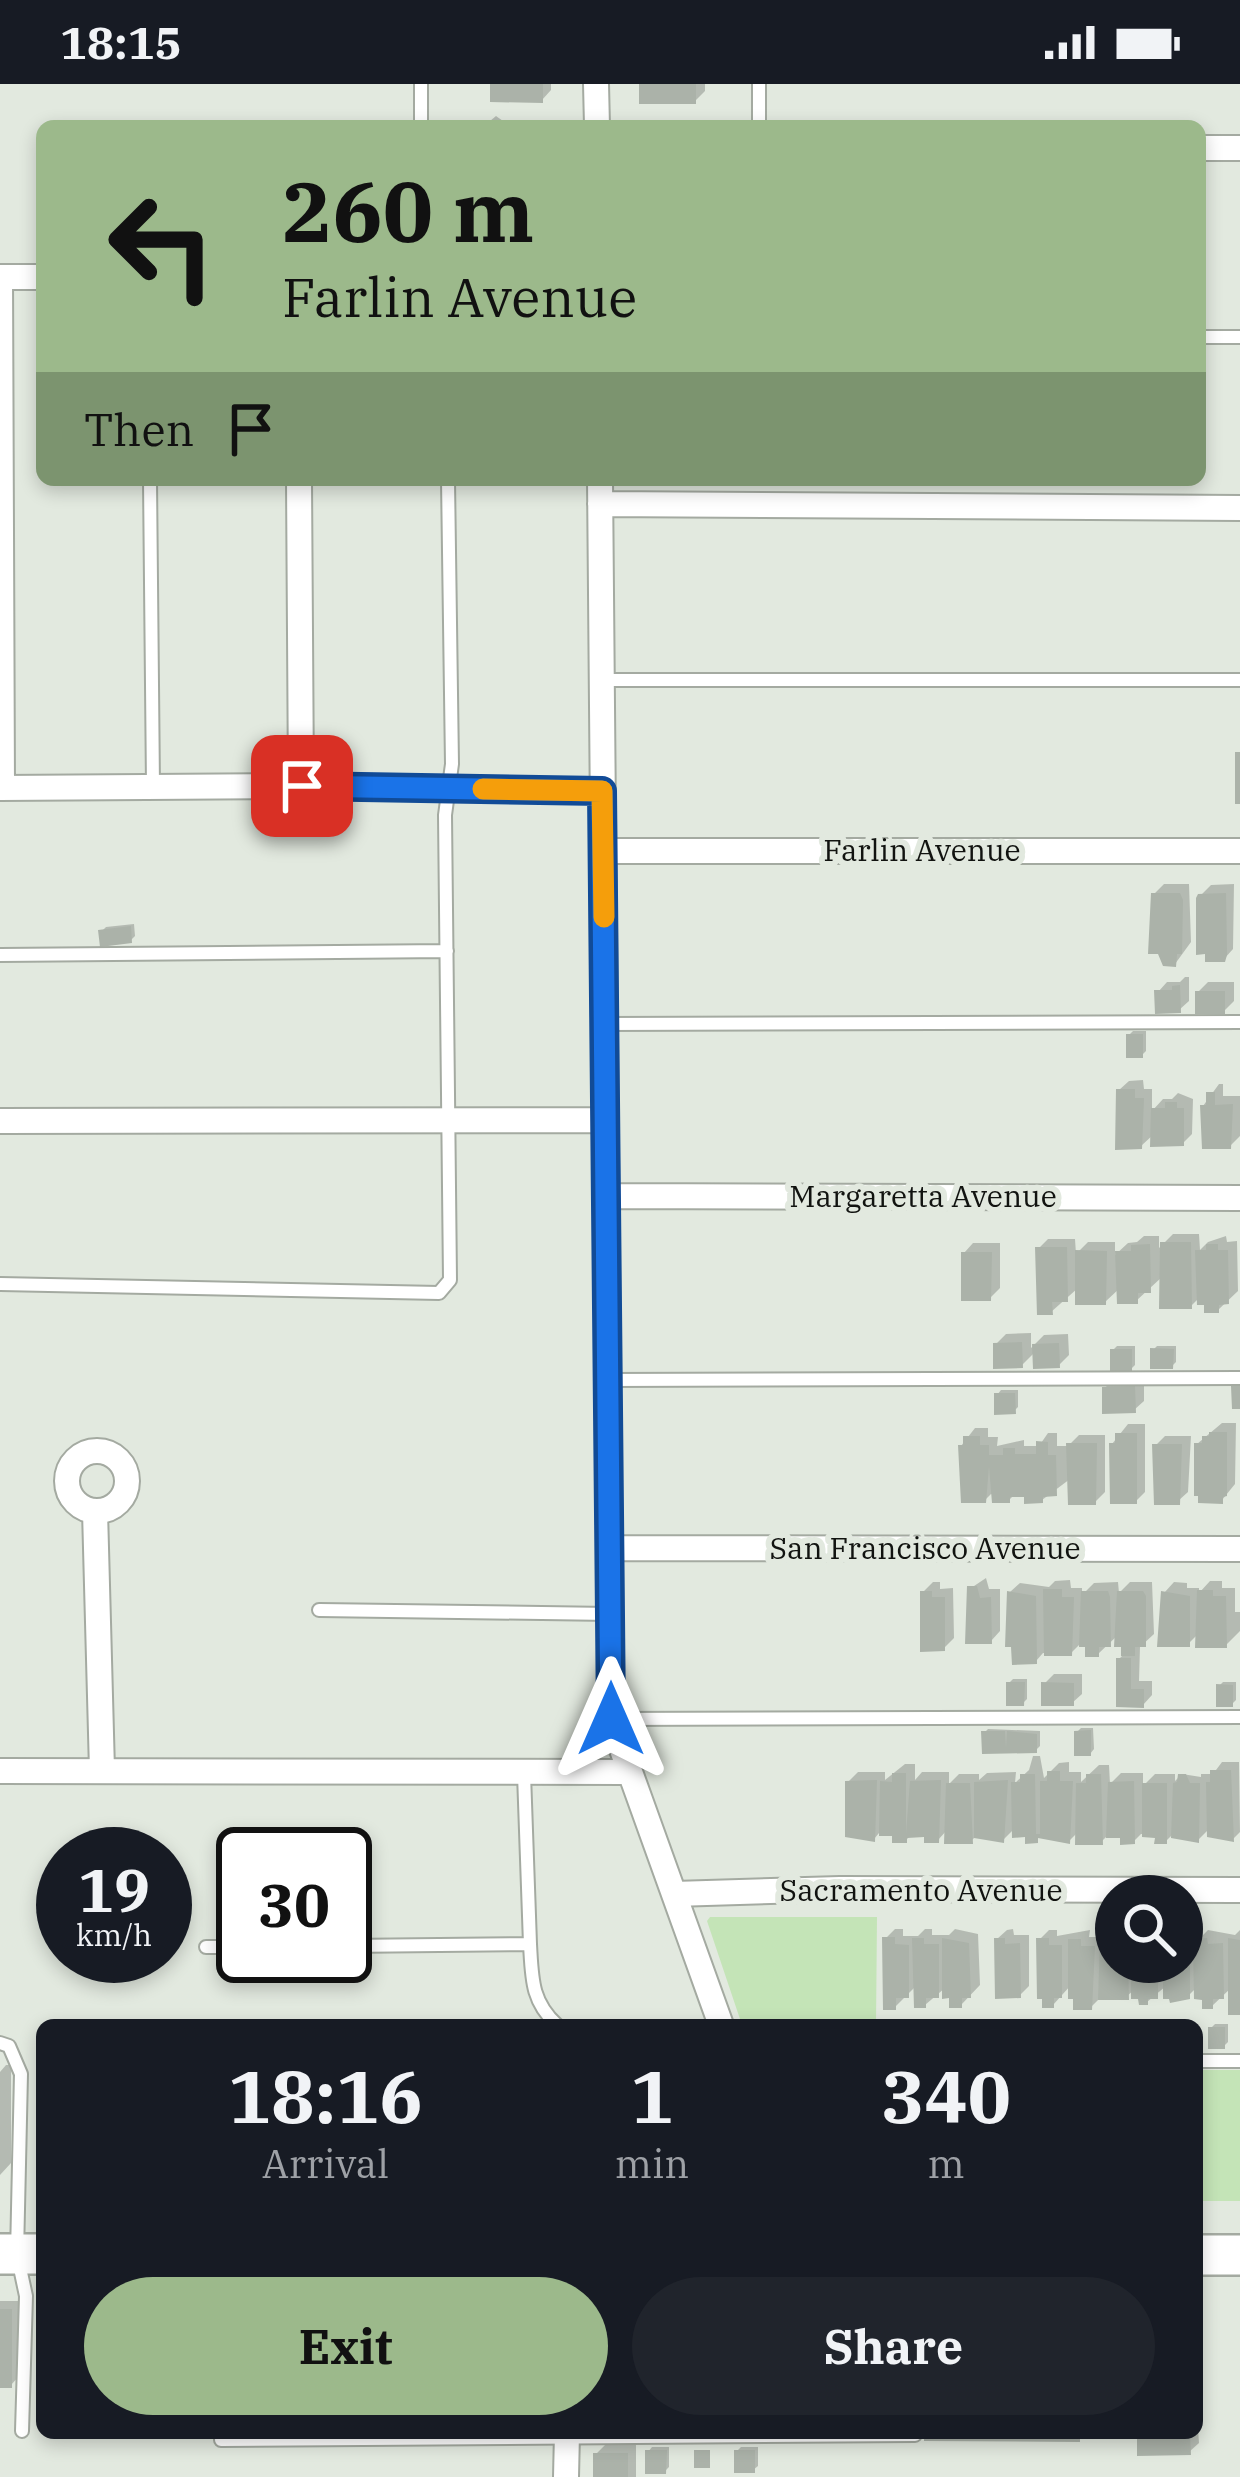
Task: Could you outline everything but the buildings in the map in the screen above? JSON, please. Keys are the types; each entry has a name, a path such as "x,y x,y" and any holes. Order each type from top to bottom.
{"main road":[{"path":"1203,2255 1240,2255"}],"street":[{"path":"596,84 597,120"},
{"path":"1206,148 1240,148"},
{"path":"36,277 0,277 1,788 602,791"},
{"path":"299,486 302,786"},
{"path":"720,2019 611,1719 600,492 1240,508"},
{"name":"Farlin Avenue","path":"603,851 1240,851"},
{"path":"0,1121 606,1120"},
{"name":"Margaretta Avenue","path":"607,1196 1240,1198"},
{"path":"95,1510 102,1770"},
{"name":"San Francisco Avenue","path":"610,1548 1240,1549"},
{"path":"0,1771 628,1772"},
{"name":"Sacramento Avenue","path":"674,1894 840,1889 1240,1890"},
{"path":"566,2439 566,2477"}],"lane":[{"path":"421,84 422,120"},
{"path":"759,84 759,120"},
{"path":"1206,337 1240,337"},
{"path":"150,486 153,787"},
{"path":"0,1284 439,1293 450,1280 445,814 452,764 448,486"},
{"path":"602,680 1240,680"},
{"path":"0,955 447,951"},
{"path":"605,1024 1240,1022"},
{"path":"608,1380 1240,1378"},
{"path":"319,1610 610,1614"},
{"path":"611,1719 1240,1717"},
{"path":"524,1774 534,1995 551,2019"},
{"path":"372,1946 530,1944"},
{"path":"206,1947 216,1947"},
{"path":"0,2043 9,2046 21,2074 20,2254 26,2296 22,2432"},
{"path":"1203,2061 1240,2061"},
{"path":"221,2440 271,2439"}],"green space":[{"path":"710,1917 877,1917 876,2019 740,2019 707,1921"},
{"path":"1203,2070 1240,2070 1240,2201 1203,2201"}],"slow traffic":[{"path":"483,789 602,791 604,917"}],"route":[{"path":"302,786 602,791 611,1719"}]}
